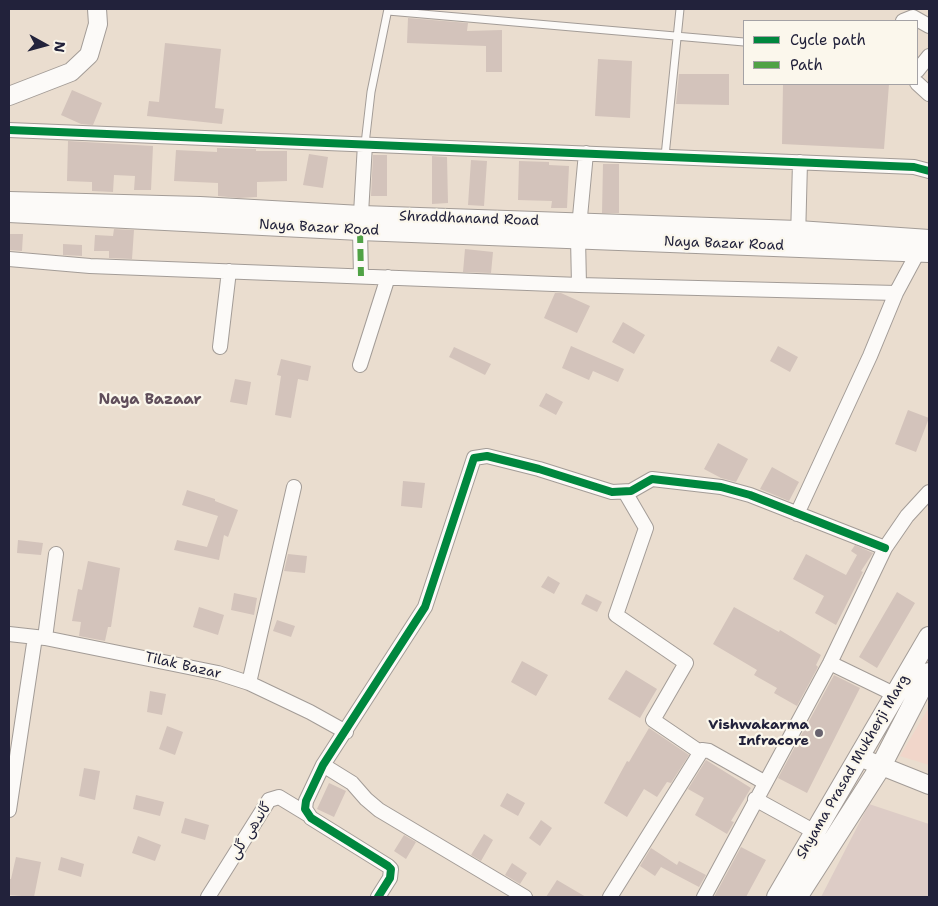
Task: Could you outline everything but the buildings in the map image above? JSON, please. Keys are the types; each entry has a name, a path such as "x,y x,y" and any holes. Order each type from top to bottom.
{"main road":[{"name":"Shyama Prasad Mukherji Marg","path":"797,897 881,766 925,676 929,637"},
{"name":"Shyama Prasad Mukherji Marg","path":"777,897 894,694 925,676"}],"street":[{"path":"9,96 71,72 89,55 97,16"},
{"path":"906,20 914,17 929,26"},
{"path":"918,70 929,56"},
{"path":"918,84 929,94"},
{"path":"9,130 914,167 929,171"},
{"path":"361,276 361,223 365,144"},
{"path":"579,284 579,230 586,153"},
{"path":"798,239 800,162"},
{"path":"9,201 200,206 361,223"},
{"name":"Naya Bazar Road","path":"9,214 579,230 798,239 926,248"},
{"path":"797,514 870,356 896,293 926,248"},
{"path":"9,259 90,266 579,284 896,293"},
{"path":"220,347 229,271"},
{"path":"360,365 388,277"},
{"path":"307,814 306,801 323,766 425,607 474,458 486,456 539,469 612,492 625,492 646,481 656,479 730,490 885,548"},
{"path":"249,683 294,487"},
{"path":"625,492 646,528 616,615 686,662 653,720 700,752"},
{"path":"704,897 830,662 885,548 907,516 929,492"},
{"path":"9,810 56,554"},
{"name":"Tilak Bazar","path":"9,634 40,637 218,673 249,683 310,712 346,732"},
{"path":"830,662 894,694"},
{"path":"610,897 700,752 704,749 709,750 764,782"},
{"path":"859,757 929,785"},
{"path":"323,766 352,782 366,799 379,810 525,897"},
{"name":"گاندھی گلی","path":"208,897 269,800 274,797 282,798 388,866 391,869 390,878 378,897"},
{"path":"755,799 815,832"}],"lane":[{"path":"665,156 680,9"},
{"path":"365,144 371,92 388,10 743,42"}],"shaded area":[{"path":"929,707 929,765 900,756"},
{"path":"869,804 929,824 929,897 821,897"}],"marked path":[{"path":"360,231 361,276"}],"cycle path":[{"path":"9,130 914,167 929,171"},
{"path":"378,897 390,878 391,869 311,818 305,809 306,801 323,765 425,607 474,458 487,456 539,469 612,492 631,491 652,479 721,487 750,495 885,548"}],"place":[{"name":"Vishwakarma Infracore","path":"819,733"}],"district":[{"name":"Naya Bazaar","path":"150,400"}]}
